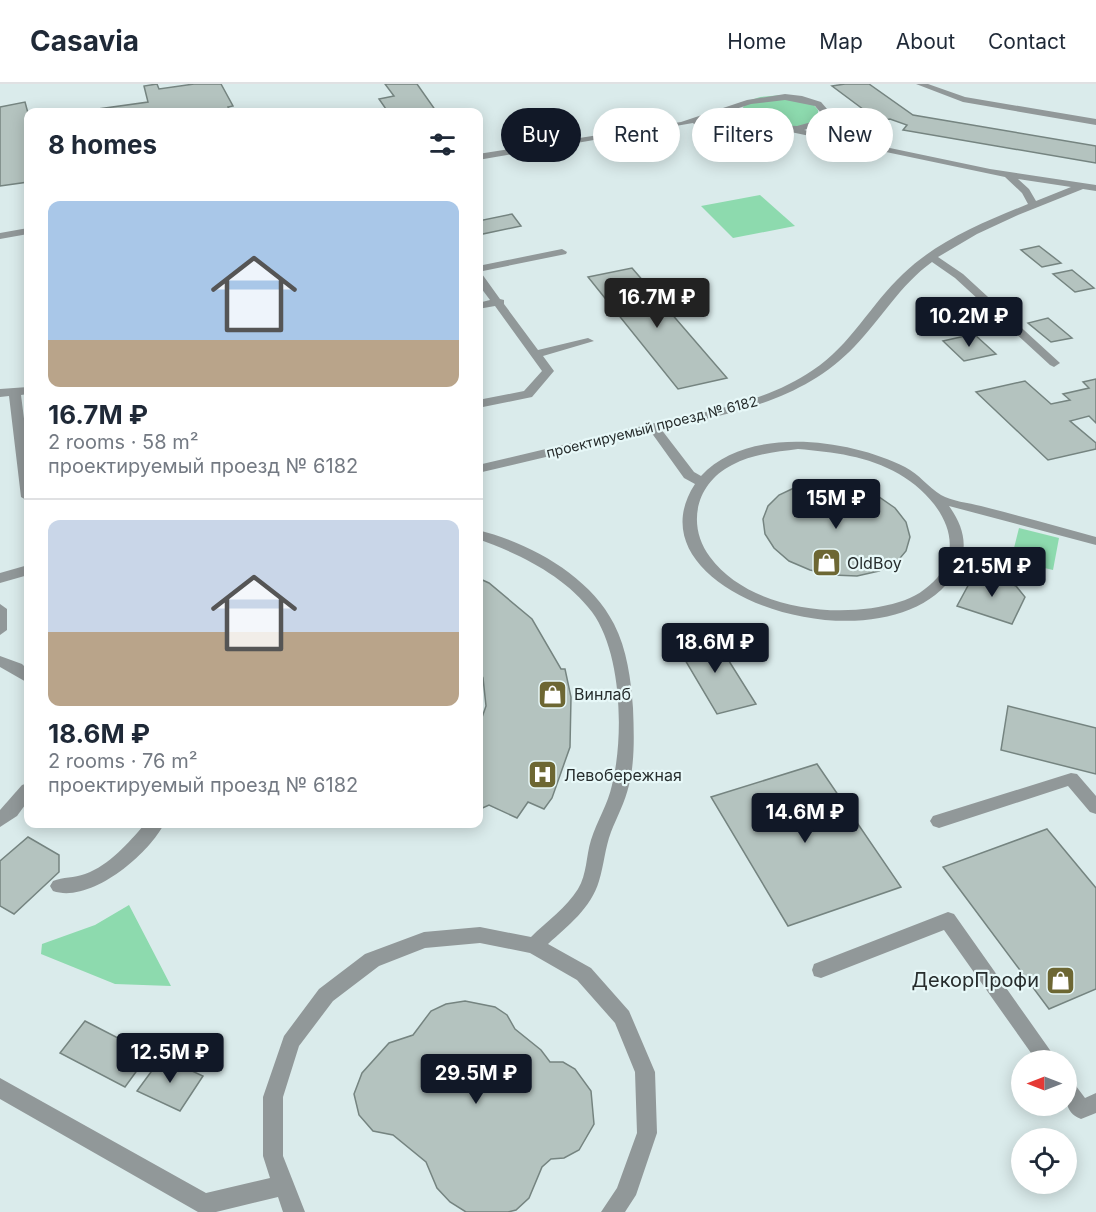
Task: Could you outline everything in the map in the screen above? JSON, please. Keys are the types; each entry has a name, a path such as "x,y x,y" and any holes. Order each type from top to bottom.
{"street":[{"path":"920,84 963,99 1096,122"},
{"path":"483,156 682,124 710,116 766,88"},
{"path":"798,89 822,108"},
{"path":"736,108 745,99 780,93 811,100"},
{"path":"682,124 692,124"},
{"path":"893,151 1008,176 1096,188"},
{"path":"1008,176 1026,192 1034,205"},
{"name":"проектируемый проезд № 6182","path":"483,468 749,405 789,391 824,370 854,342 914,270 932,257 990,223 1079,187"},
{"path":"0,236 24,232"},
{"path":"483,268 562,252"},
{"path":"932,257 959,276 1054,363"},
{"path":"483,282 500,302 548,371 528,393 483,403"},
{"path":"483,305 500,302"},
{"path":"535,354 588,341"},
{"path":"0,393 24,392"},
{"path":"15,393 24,465"},
{"path":"654,428 689,475 702,482"},
{"path":"798,445 838,448 878,458 913,476 940,499 956,526 958,555 944,582 914,603 874,615 826,616 779,607 737,588 706,563 690,535 689,506 702,482 726,462 759,450 798,445"},
{"path":"940,499 1096,541"},
{"path":"483,536 514,546 554,569 584,595 607,624 617,657 627,717 622,778 599,842 587,891 534,946"},
{"path":"0,578 24,571"},
{"path":"0,609 0,630"},
{"path":"0,661 17,668 24,674"},
{"path":"939,821 1071,779 1096,807"},
{"path":"0,820 24,795"},
{"path":"59,886 80,886 102,874 127,856 152,828"},
{"path":"821,970 948,920 1040,1050"},
{"path":"294,1212 273,1156 273,1097 291,1042 326,994 372,960 424,940 480,935 534,946 584,974 622,1017 645,1072 647,1133 625,1195 612,1212"},
{"path":"0,1088 205,1204 284,1185"},
{"path":"1077,1104 1081,1109 1096,1103"}],"green space":[{"path":"782,95 812,103 816,108 806,108 806,124 794,127 794,108 743,108 745,102 760,97"},
{"path":"760,195 795,226 733,238 701,206"},
{"path":"1019,528 1059,538 1053,570 1011,560"},
{"path":"129,905 171,986 115,984 41,954 42,944 95,925"}],"building":[{"path":"157,84 159,89 194,84 221,84 233,106 229,108 105,108 148,102 144,86"},
{"path":"385,84 417,84 434,108 385,108 379,99 394,96"},
{"path":"869,84 913,115 1096,146 1096,163 903,130 907,125 893,120 893,108 862,108 832,86"},
{"path":"25,102 24,183 0,186 0,107"},
{"path":"512,214 521,226 483,234 483,220"},
{"path":"1039,246 1061,263 1042,267 1021,250"},
{"path":"632,268 727,378 678,389 588,277"},
{"path":"1072,270 1094,288 1075,292 1053,274"},
{"path":"1048,318 1072,338 1051,342 1028,323"},
{"path":"974,334 996,354 964,361 943,341"},
{"path":"1096,379 1096,423 1089,416 1070,421 1096,443 1096,449 1048,460 976,392 1025,381 1051,404 1070,400 1063,394 1089,388 1083,382"},
{"path":"816,483 859,488 879,497 895,508 906,522 910,537 906,551 896,563 879,571 857,576 833,575 810,570 789,561 774,548 765,534 763,519 768,506 779,495 796,487"},
{"path":"976,571 1016,586 1025,597 1012,624 957,606"},
{"path":"483,580 532,619 561,669 565,669 571,697 570,747 552,798 544,809 528,802 517,818 489,805 483,808 483,715 486,706 483,678"},
{"path":"712,634 756,704 717,714 675,643"},
{"path":"1008,706 1096,728 1096,774 1001,750"},
{"path":"817,764 901,887 788,926 711,797"},
{"path":"1047,829 1096,888 1096,989 1049,1009 943,867"},
{"path":"28,837 59,855 59,872 14,914 0,906 0,861"},
{"path":"465,1001 495,1007 507,1015 515,1029 541,1050 550,1062 563,1062 575,1069 591,1091 594,1124 579,1150 564,1158 551,1159 542,1167 529,1198 516,1210 508,1212 466,1212 450,1202 437,1188 426,1162 393,1135 373,1131 359,1115 354,1094 362,1073 389,1043 413,1035 431,1011 446,1004"},
{"path":"85,1021 149,1054 125,1087 60,1053"},
{"path":"162,1057 203,1076 180,1111 137,1091"}],"place":[{"name":"OldBoy","path":"826,563"},
{"name":"Винлаб","path":"553,694"},
{"name":"Левобережная","path":"543,775"},
{"name":"ДекорПрофи","path":"1060,980"}]}
